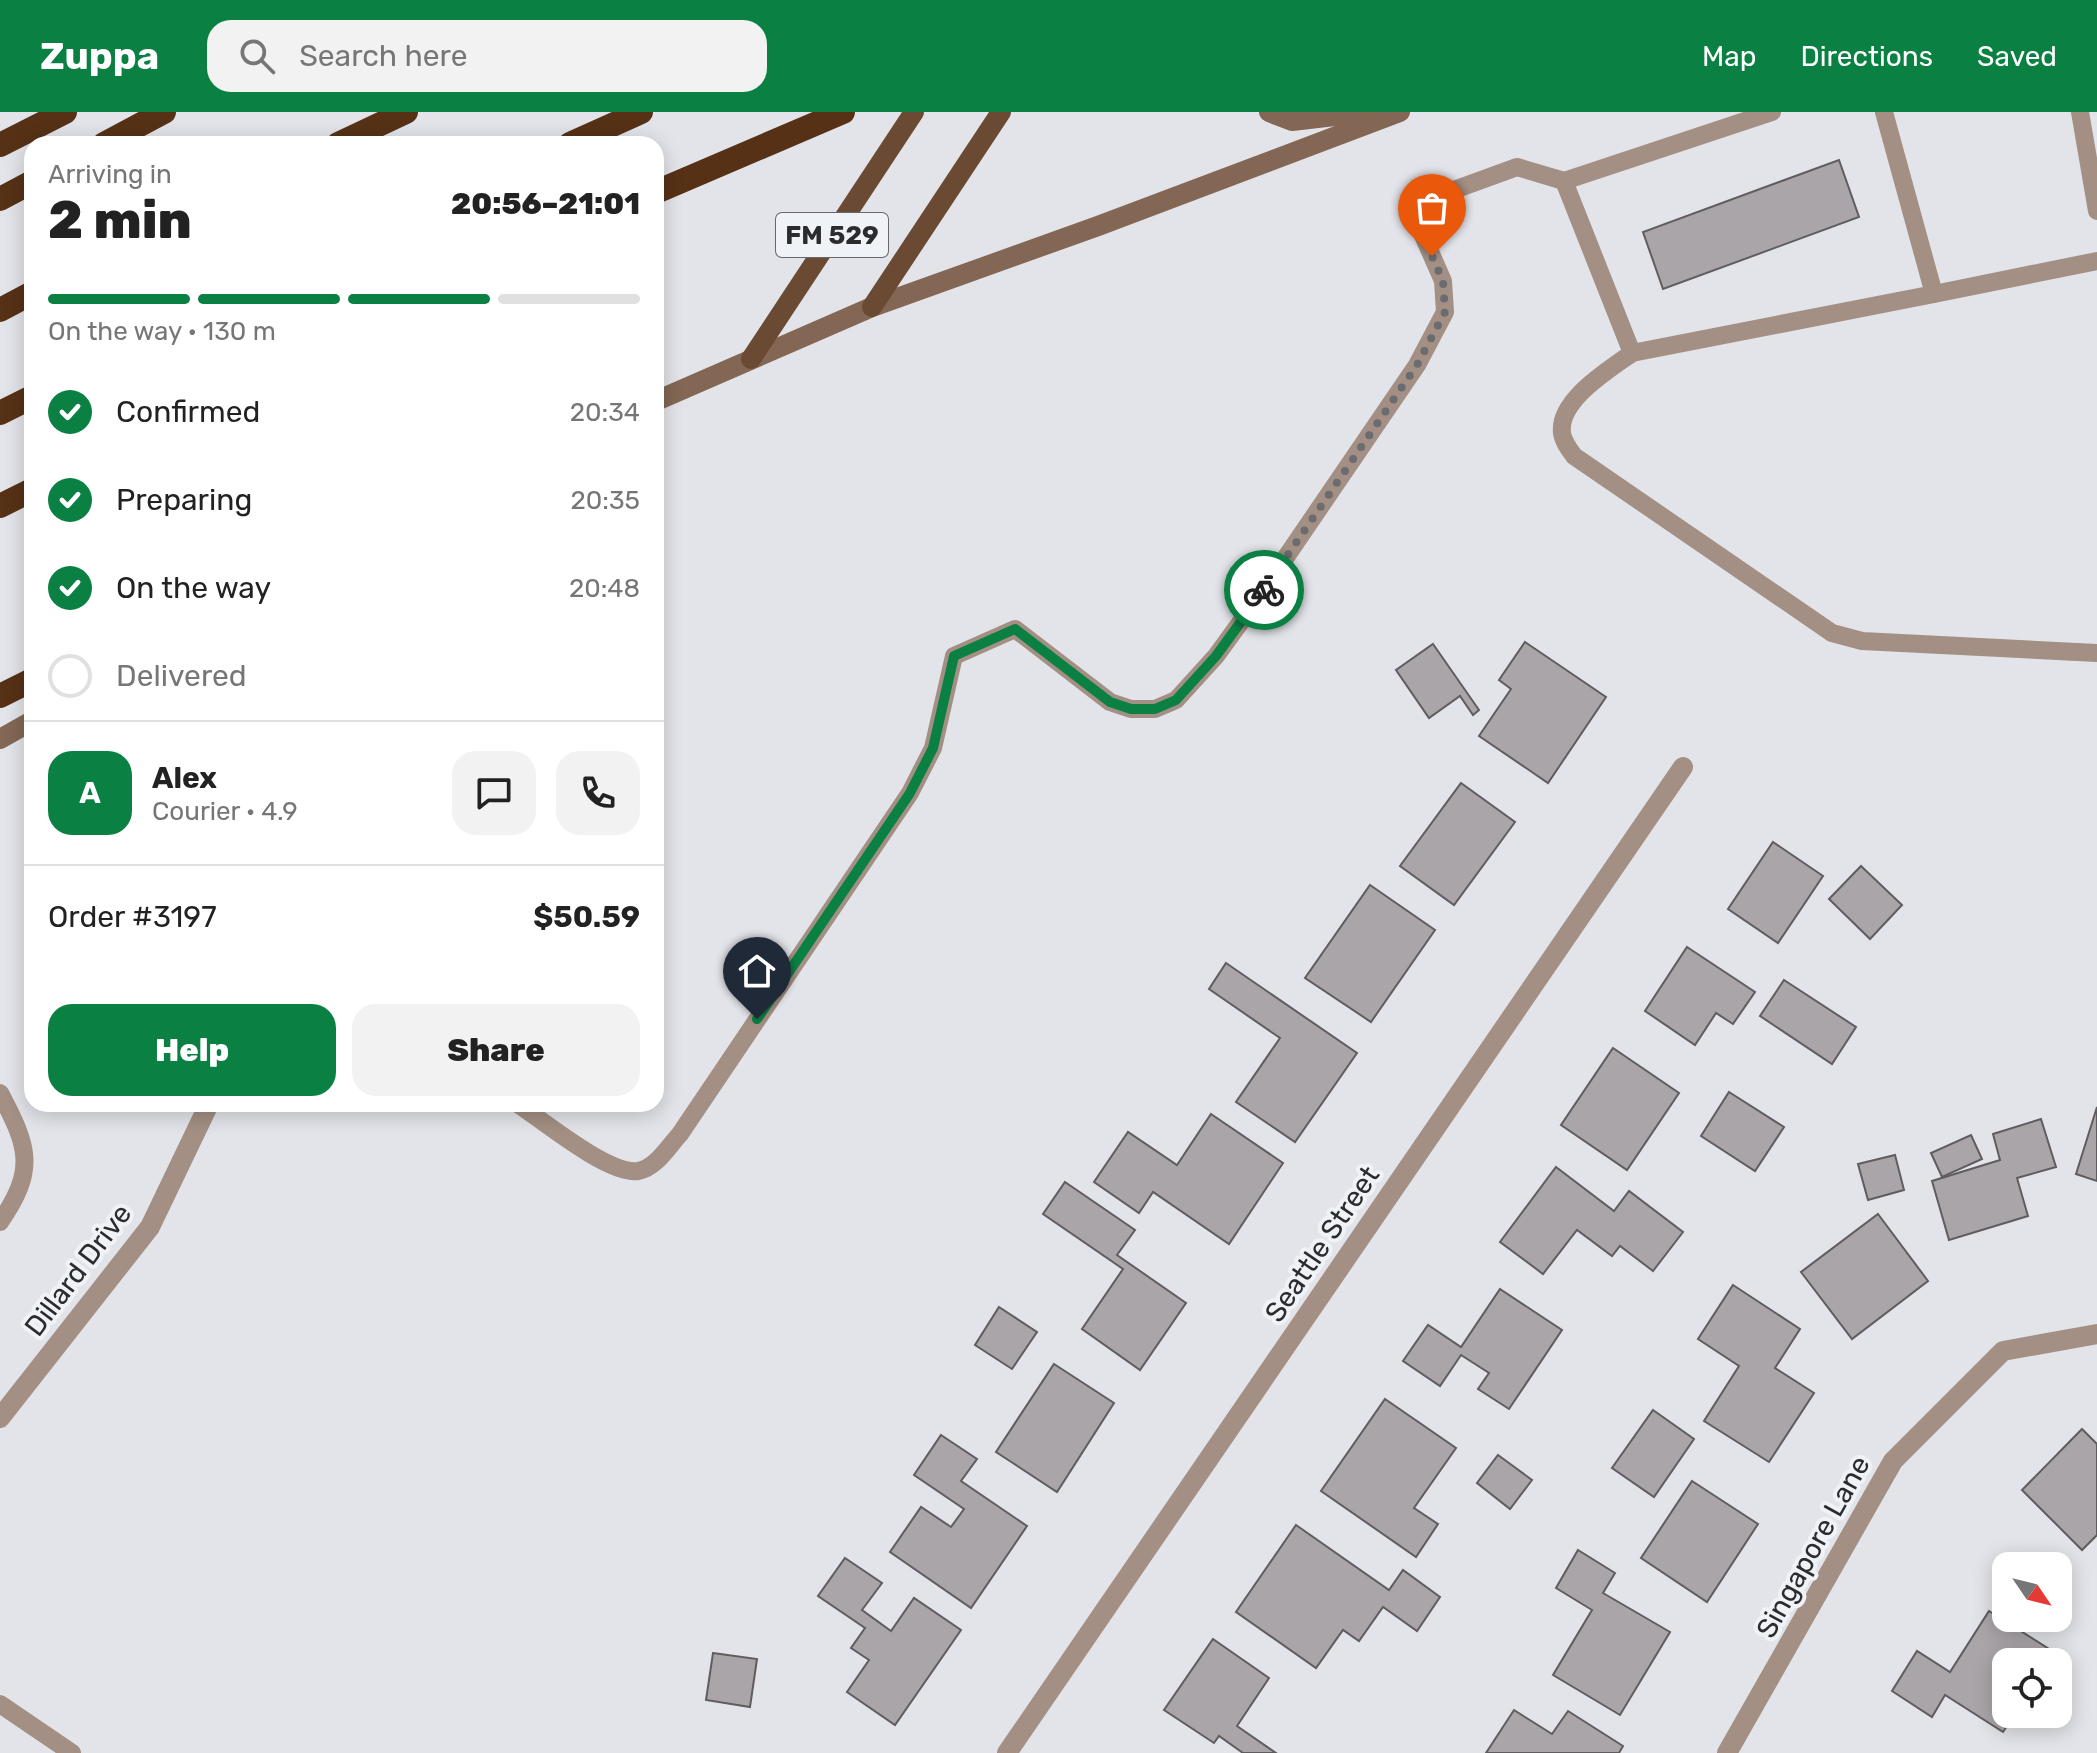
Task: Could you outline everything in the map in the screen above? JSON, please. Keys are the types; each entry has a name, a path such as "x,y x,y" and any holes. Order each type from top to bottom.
{"highway":[{"path":"0,145 65,112"},
{"path":"119,136 164,112"},
{"path":"355,136 406,112"},
{"path":"588,136 641,112"},
{"path":"664,189 843,112"},
{"path":"0,199 24,186"},
{"path":"0,310 24,297"},
{"path":"0,413 24,401"},
{"path":"0,506 24,494"},
{"path":"0,696 24,684"}],"main road":[{"name":"FM 529","path":"751,359 914,112"},
{"name":"FM 529","path":"872,307 1001,112"},
{"path":"1269,112 1292,121 1369,112"},
{"path":"664,397 872,307 1400,112"},
{"path":"0,739 24,726"}],"street":[{"name":"Seattle Street","path":"1007,1753 1683,767"},
{"name":"Dillard Drive","path":"0,1418 150,1227 205,1112"},
{"name":"Singapore Lane","path":"1727,1753 1893,1461 2003,1351 2097,1334"}],"lane":[{"path":"530,1112 598,1159 620,1168 637,1171 655,1163 680,1134 910,793 933,748 954,656 1015,629 1110,702 1131,709 1155,709 1176,700 1216,656 1256,601 1417,365 1445,312 1443,281 1410,206 1517,167 1564,181 1772,112"},
{"path":"1884,112 1934,294"},
{"path":"2080,112 2097,211"},
{"path":"1564,181 1632,353"},
{"path":"2097,261 1632,353 1585,388 1565,412 1562,433 1574,456 1832,633 1862,641 2097,653"},
{"path":"0,1093 24,1142 25,1167 15,1201 0,1222"},
{"path":"0,1704 72,1753"}],"building":[{"path":"1839,160 1859,217 1663,289 1643,232"},
{"path":"1525,642 1606,697 1548,783 1479,736 1511,689 1499,680"},
{"path":"1433,644 1479,710 1473,715 1460,696 1429,718 1396,670"},
{"path":"1461,783 1515,822 1454,905 1400,866"},
{"path":"1773,842 1823,876 1778,943 1728,909"},
{"path":"1861,866 1902,905 1870,939 1829,899"},
{"path":"1370,885 1435,930 1371,1022 1305,978"},
{"path":"1687,947 1755,992 1733,1024 1716,1013 1695,1045 1645,1011"},
{"path":"1226,963 1357,1053 1295,1142 1236,1102 1280,1038 1209,989"},
{"path":"1784,980 1856,1027 1832,1064 1760,1016"},
{"path":"1613,1048 1679,1093 1627,1170 1561,1125"},
{"path":"1729,1092 1784,1127 1755,1171 1701,1136"},
{"path":"2097,1107 2097,1181 2076,1174"},
{"path":"1211,1114 1283,1163 1229,1244 1153,1192 1139,1213 1094,1182 1128,1132 1177,1165"},
{"path":"2041,1119 2056,1167 2017,1178 2028,1216 1949,1240 1932,1181 2000,1160 1993,1134"},
{"path":"1971,1135 1982,1159 1942,1177 1931,1153"},
{"path":"1895,1155 1904,1190 1868,1200 1858,1164"},
{"path":"1556,1167 1614,1211 1629,1191 1683,1232 1653,1271 1620,1246 1612,1256 1577,1230 1543,1274 1500,1242"},
{"path":"1065,1182 1135,1230 1117,1255 1186,1303 1140,1370 1082,1329 1123,1269 1043,1214"},
{"path":"1878,1214 1928,1281 1852,1339 1801,1272"},
{"path":"1733,1285 1800,1329 1775,1368 1814,1393 1769,1462 1704,1421 1739,1366 1698,1339"},
{"path":"1500,1289 1562,1330 1509,1409 1478,1389 1489,1373 1461,1355 1440,1386 1403,1361 1428,1325 1461,1347"},
{"path":"999,1307 1037,1332 1012,1369 975,1345"},
{"path":"1054,1364 1114,1403 1057,1492 996,1452"},
{"path":"1385,1399 1456,1448 1414,1508 1438,1524 1416,1557 1321,1491"},
{"path":"1653,1410 1694,1439 1654,1497 1612,1468"},
{"path":"2082,1429 2097,1444 2097,1535 2082,1550 2022,1490"},
{"path":"941,1435 977,1459 961,1481 1027,1526 971,1608 890,1552 921,1507 951,1527 964,1509 914,1475"},
{"path":"1498,1455 1532,1480 1510,1509 1477,1483"},
{"path":"1692,1481 1758,1524 1707,1602 1641,1558"},
{"path":"1296,1525 1389,1590 1403,1570 1440,1597 1417,1631 1383,1607 1359,1641 1343,1630 1316,1668 1236,1612"},
{"path":"1578,1550 1615,1573 1603,1593 1670,1632 1620,1715 1553,1675 1592,1610 1556,1588"},
{"path":"845,1558 882,1583 862,1610 891,1631 914,1598 961,1630 895,1725 847,1692 869,1660 851,1648 865,1628 818,1596"},
{"path":"1989,1611 1992,1613 1992,1632 2022,1632 2048,1648 1992,1648 1992,1725 1945,1695 1932,1717 1892,1691 1917,1651 1950,1672"},
{"path":"1213,1639 1269,1678 1237,1726 1276,1753 1243,1753 1219,1736 1214,1743 1164,1710"},
{"path":"713,1653 757,1659 750,1707 706,1700"},
{"path":"1514,1710 1552,1734 1568,1711 1623,1746 1619,1753 1486,1753"}],"way so far":[{"path":"1264,590 1417,365 1445,312 1443,281 1432,256"}],"route":[{"path":"757,1019 910,793 933,748 954,656 1015,629 1110,702 1131,709 1155,709 1176,700 1216,656 1264,590"}]}
